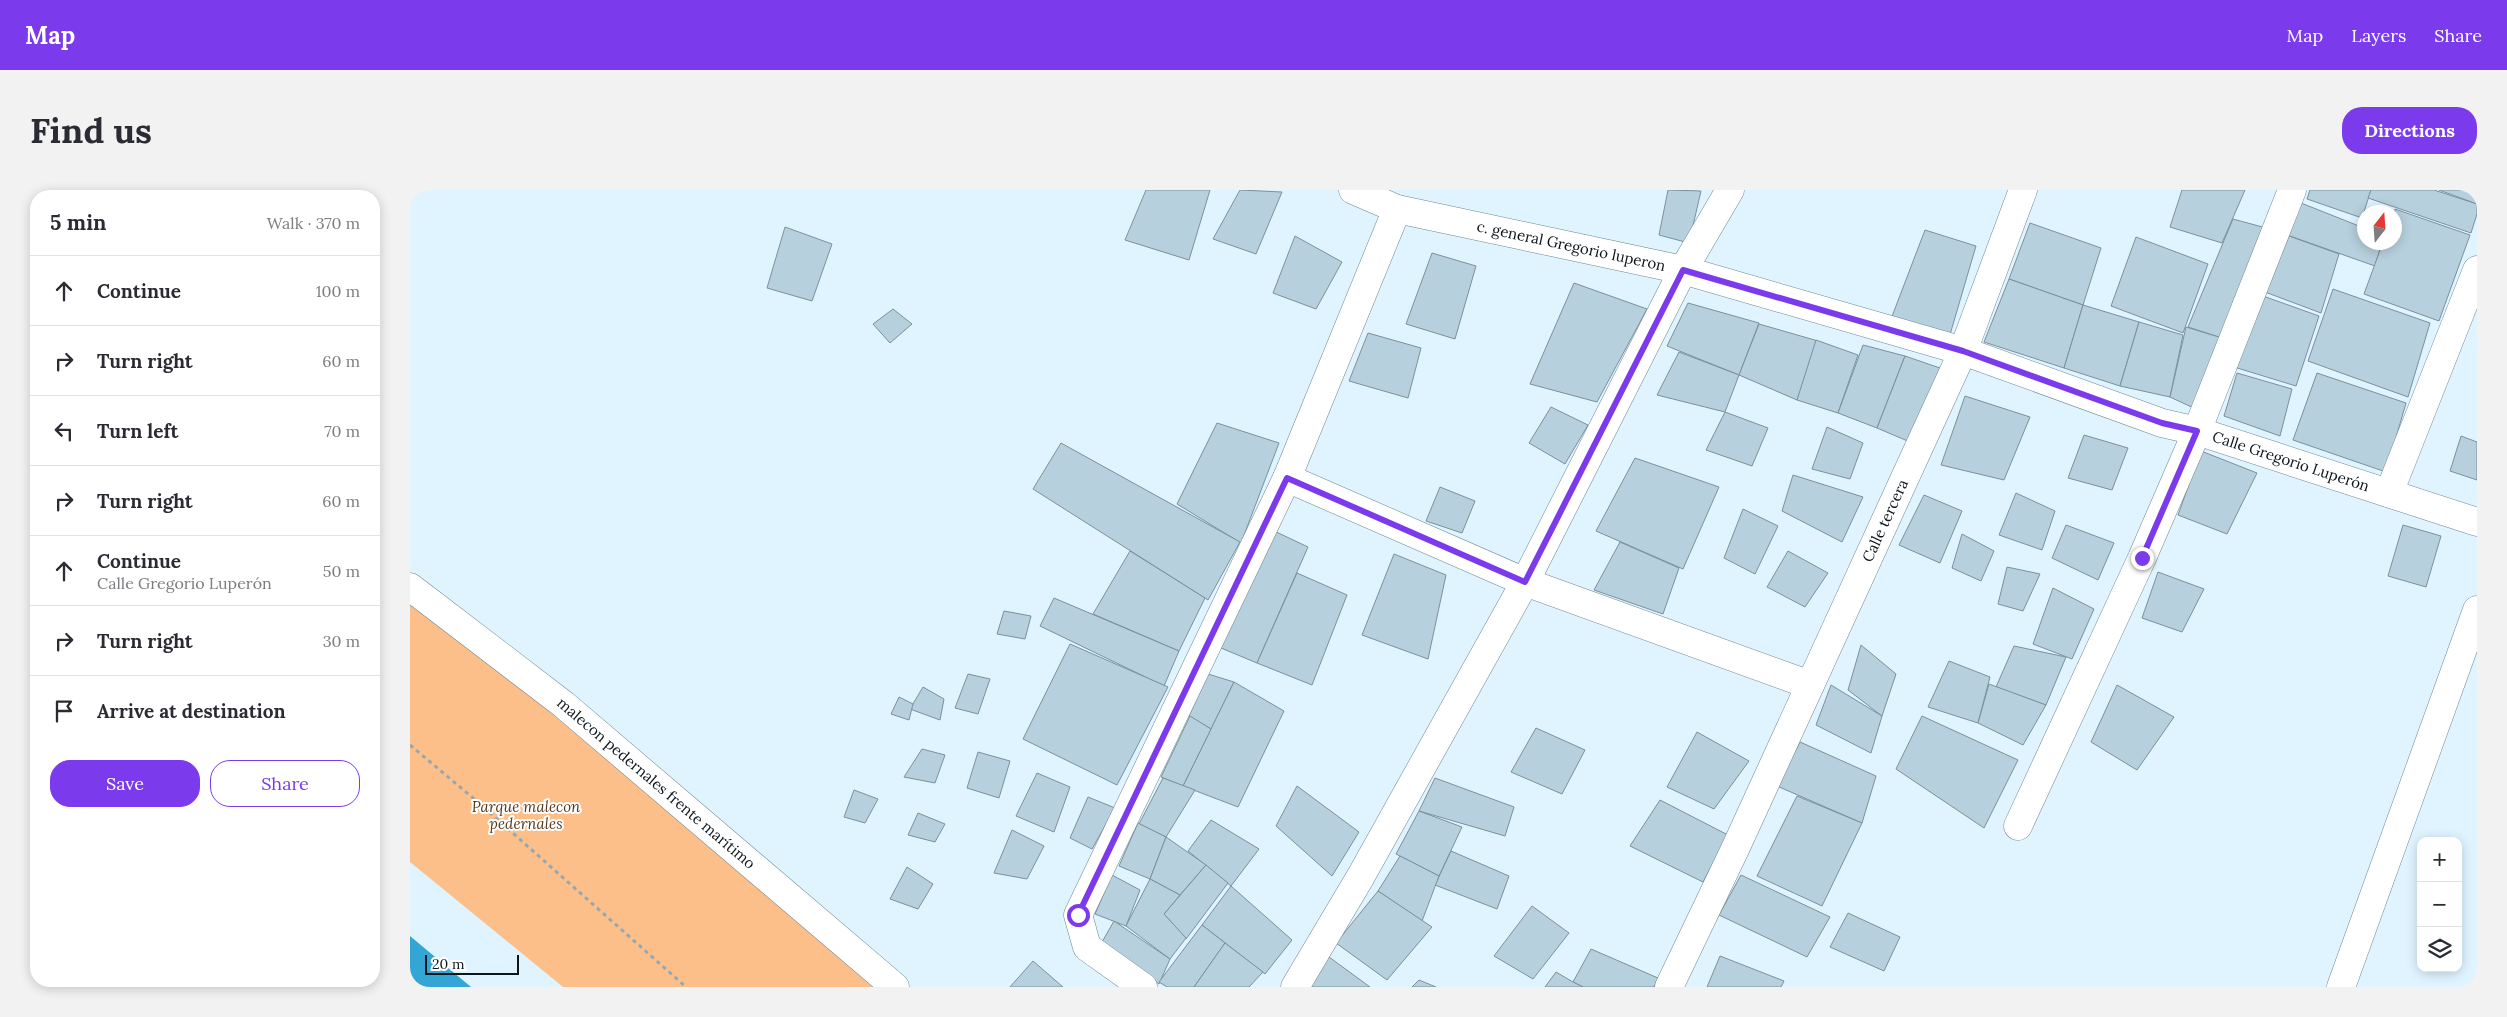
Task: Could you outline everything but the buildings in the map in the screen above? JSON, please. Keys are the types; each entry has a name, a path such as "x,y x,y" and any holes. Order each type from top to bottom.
{"street":[{"name":"c. general Gregorio luperon","path":"1353,190 1397,209 1683,270 1963,351"},
{"path":"1295,987 1361,876 1525,582 1683,270 1730,190"},
{"name":"Calle tercera","path":"1669,987 1736,847 1963,351 2023,190"},
{"path":"2018,826 2142,558 2197,431 2292,190"},
{"path":"1143,987 1087,947 1078,915 1287,478 1397,209"},
{"path":"2389,493 2477,270"},
{"name":"Calle Gregorio Luperón","path":"1963,351 2162,423 2197,431 2477,522"},
{"path":"1287,478 1525,582 1810,685"},
{"name":"malecon pedernales frente marítimo","path":"410,587 563,704 895,987"},
{"path":"2341,987 2477,610"}],"path":[{"path":"410,745 479,803 686,987"}],"green space":[{"name":"Parque malecon pedernales","path":"410,587 895,987 563,987 410,862"}],"water":[{"path":"410,936 471,987 410,987"}],"route":[{"path":"1078,915 1287,478 1525,582 1683,270 1963,351 2162,423 2197,431 2142,558"}]}
